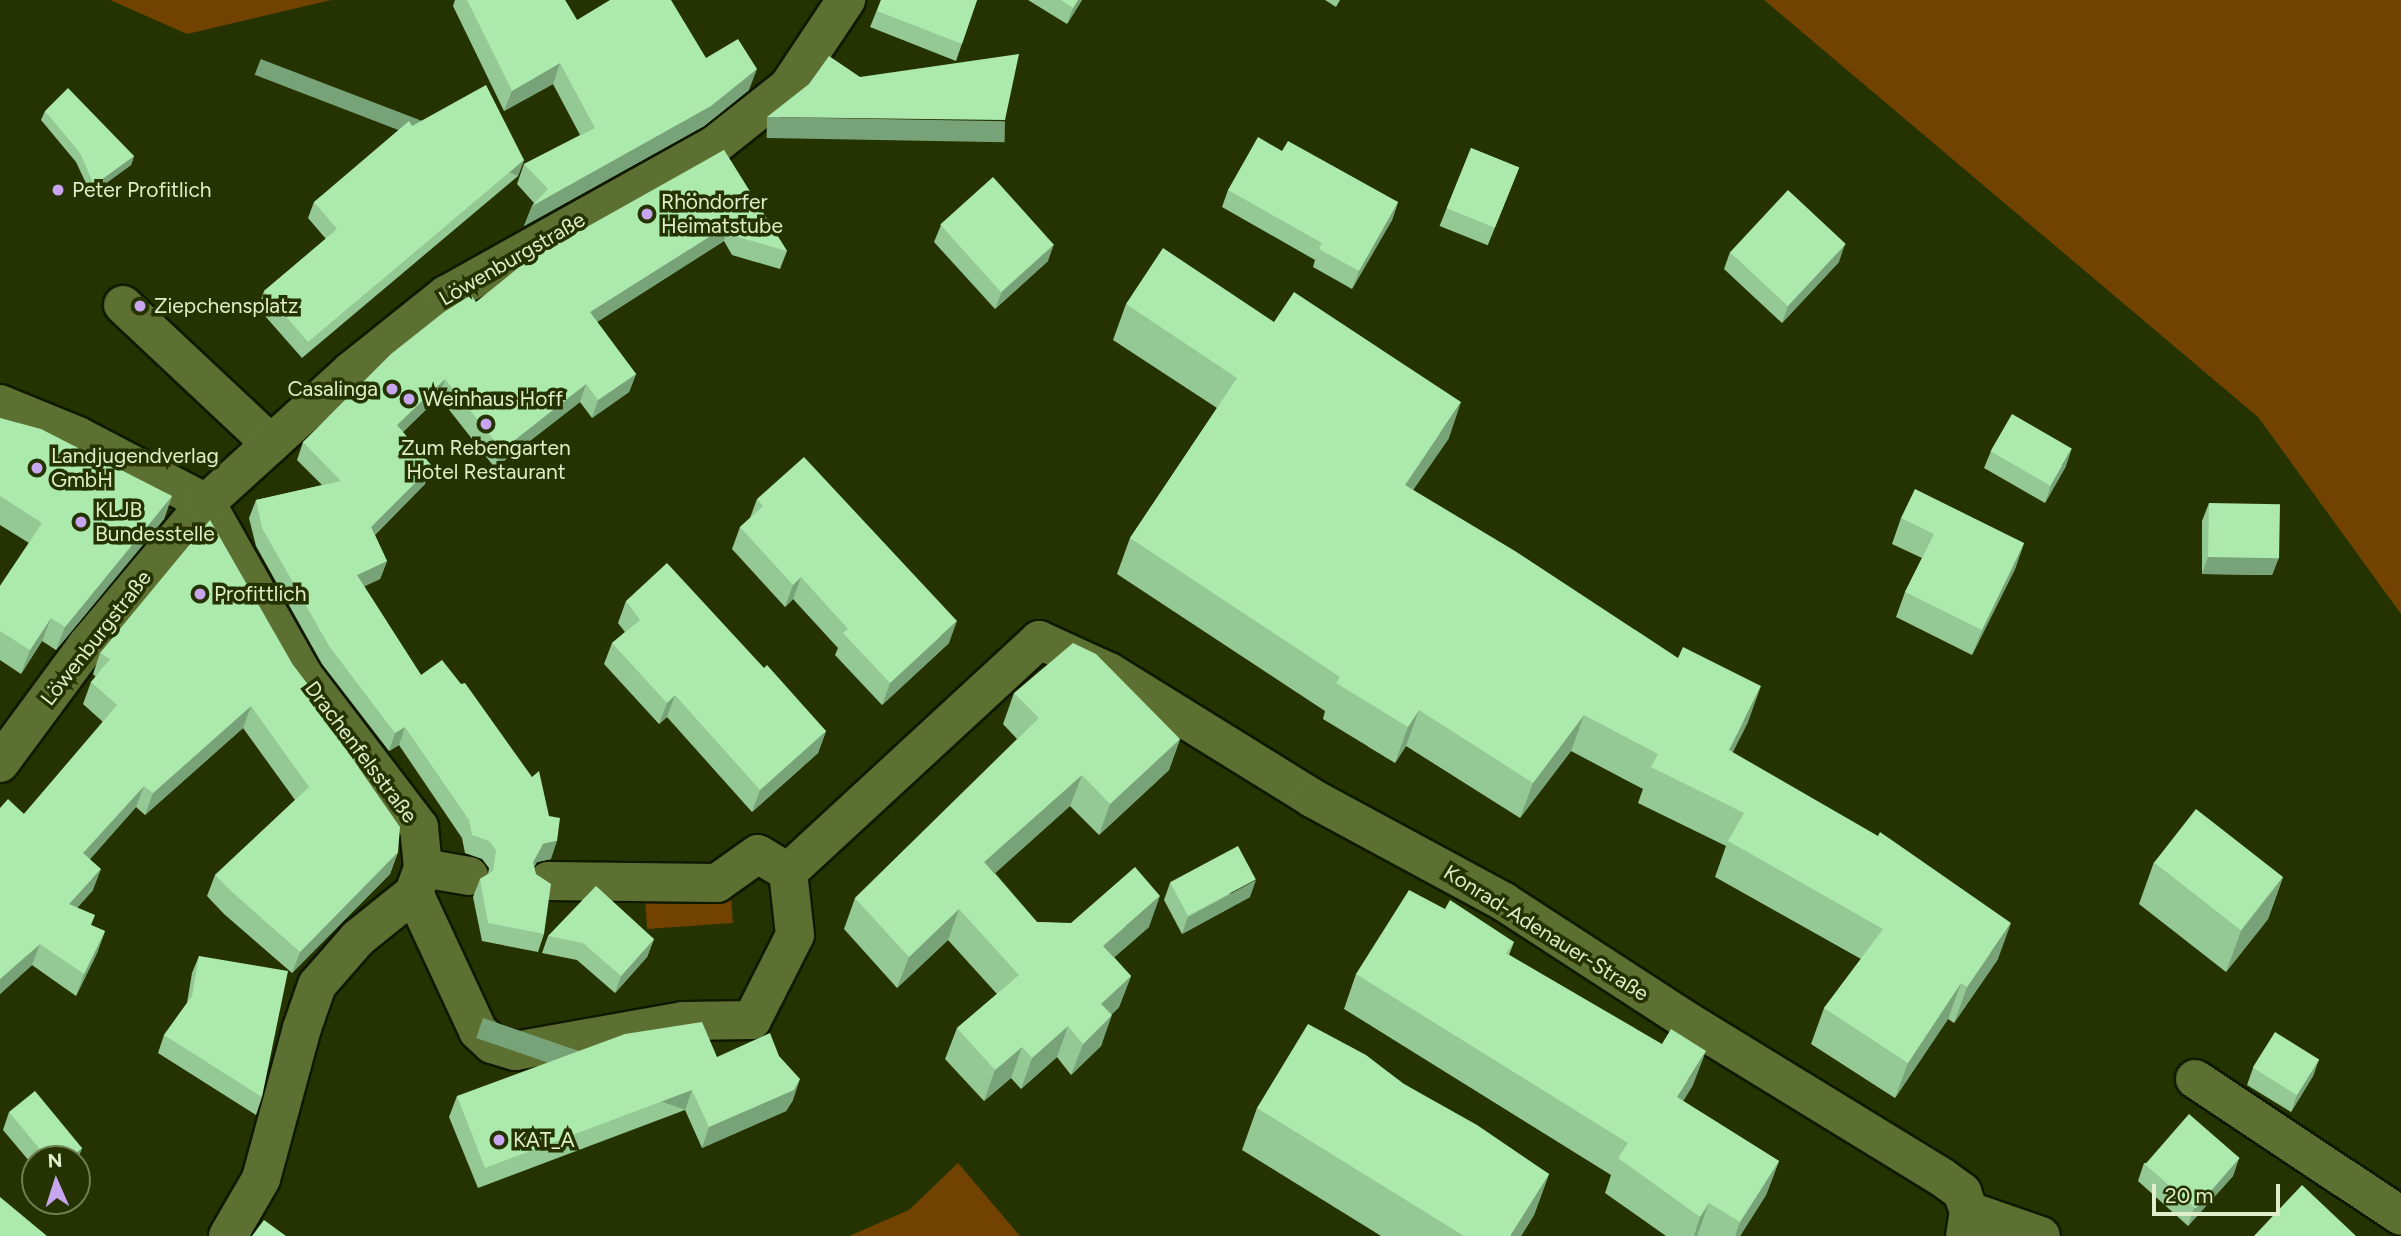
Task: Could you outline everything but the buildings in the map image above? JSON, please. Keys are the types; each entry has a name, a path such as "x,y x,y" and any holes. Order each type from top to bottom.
{"street":[{"name":"Löwenburgstraße","path":"0,763 87,645 206,503 271,444 446,295 716,144 788,87 846,0"},
{"path":"123,305 271,444"},
{"path":"0,404 78,436 206,503"},
{"name":"Drachenfelsstraße","path":"206,503 303,676 419,827 419,880 478,1031 492,1044 515,1051 683,1021 752,1020 795,936 788,872"},
{"name":"Konrad-Adenauer-Straße","path":"788,872 1038,640 1109,672 1312,798 1504,902 1943,1178 1962,1192 1967,1224 2041,1236"},
{"path":"548,881 717,883 758,854 788,872"},
{"path":"228,1236 261,1179 302,1028 317,985 358,938 419,880 469,876"},
{"path":"2195,1079 2401,1216"}],"shaded area":[{"path":"110,0 331,0 187,34"},
{"path":"1764,0 2401,0 2401,614 2258,417"},
{"path":"731,896 733,923 647,929 645,902"},
{"path":"958,1163 1020,1236 849,1236 909,1210"}],"place":[{"name":"Peter Profitlich","path":"58,190"},
{"name":"Rhöndorfer Heimatstube","path":"647,214"},
{"name":"Ziepchensplatz","path":"140,306"},
{"name":"Casalinga","path":"392,389"},
{"name":"Weinhaus Hoff","path":"409,399"},
{"name":"Zum Rebengarten Hotel Restaurant","path":"486,424"},
{"name":"Landjugendverlag GmbH","path":"37,468"},
{"name":"KLJB Bundesstelle","path":"81,522"},
{"name":"Profittlich","path":"200,594"},
{"name":"KAT_A","path":"499,1140"}]}
